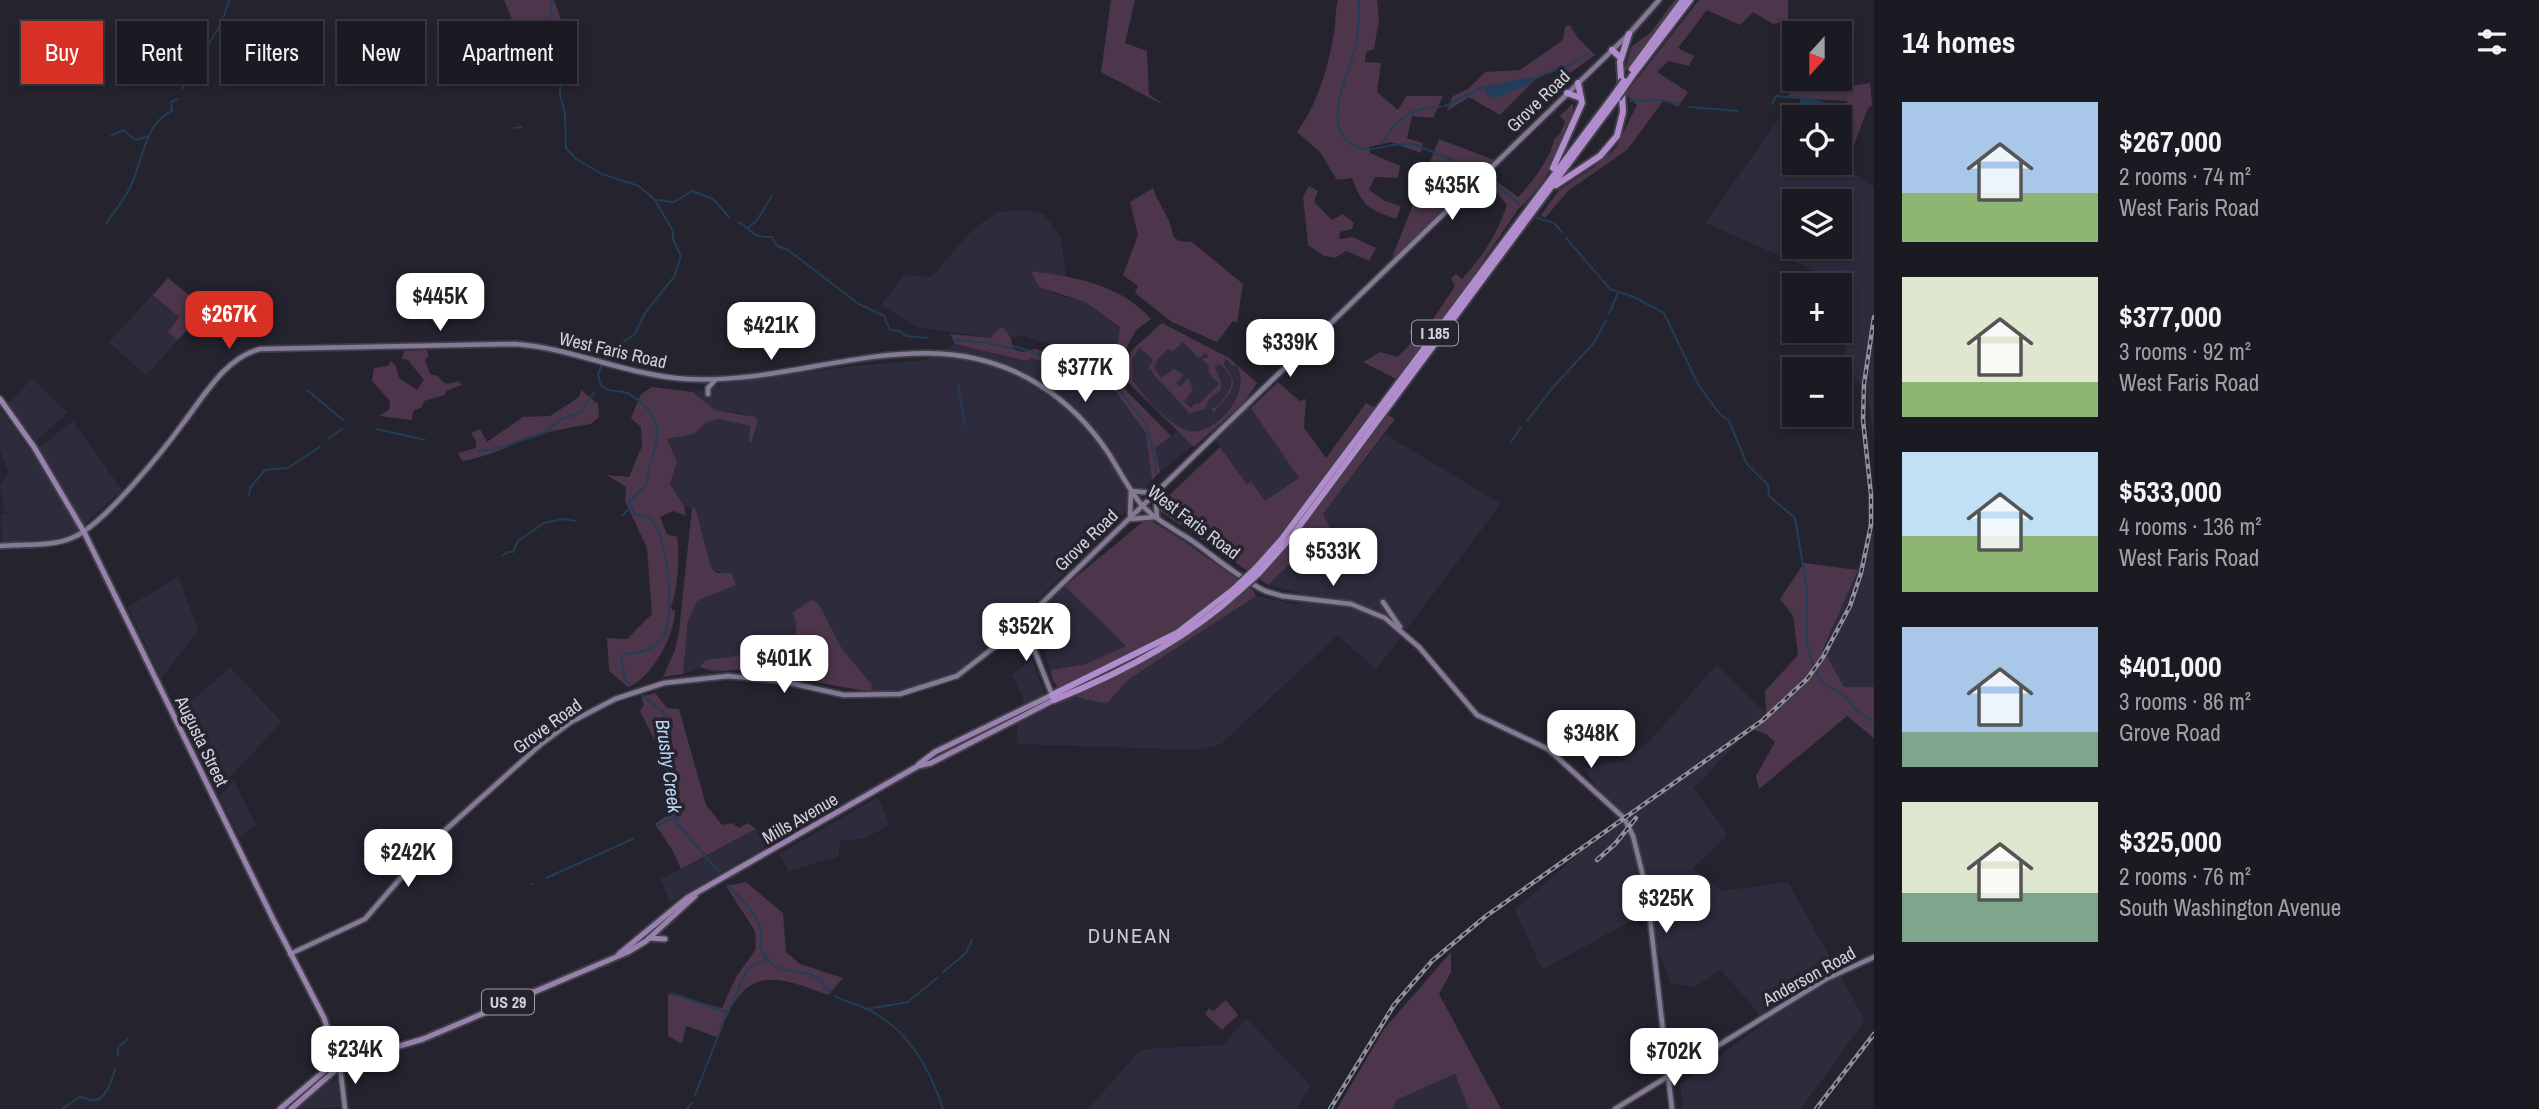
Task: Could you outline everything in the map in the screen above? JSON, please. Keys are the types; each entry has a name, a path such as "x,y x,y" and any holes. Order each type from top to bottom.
{"highway":[{"name":"I 185","path":"1053,697 1166,639 1208,611 1257,571 1546,189 1683,0"},
{"name":"I 185","path":"1630,75 1690,0"},
{"path":"1546,189 1600,156 1617,136 1623,111 1620,58 1629,34"},
{"path":"1612,50 1620,58"},
{"path":"1546,189 1583,103 1578,83"},
{"path":"1567,93 1581,98"}],"main road":[{"name":"Grove Road","path":"290,954 365,919 432,842 540,745 571,722 615,699 664,683 713,676 763,678 844,695 879,696 908,692 957,676 991,652 1629,34 1659,0"},
{"name":"West Faris Road","path":"84,532 106,512 164,448 225,371 256,350 515,344 545,348 606,366 646,374 715,380 764,376 912,353 939,351 974,357 1024,376 1068,405 1091,430 1142,505 1157,517 1265,591 1282,596 1351,604 1381,616 1403,631 1477,715 1497,727 1544,746 1618,810 1633,836 1651,918 1672,1109"},
{"path":"708,394 708,388 715,380"},
{"name":"Augusta Street","path":"0,399 34,447 84,532 328,1027 340,1066 345,1109"},
{"path":"1131,491 1155,493 1157,517 1129,519 1133,503 1131,491"},
{"path":"0,546 64,541 84,532"},
{"path":"1383,602 1403,631"},
{"path":"1023,621 1053,697"},
{"name":"Mills Avenue","path":"619,954 680,903 918,766 931,763 1053,697"},
{"name":"Mills Avenue","path":"340,1066 434,1034 628,952 649,938 696,895"},
{"path":"649,938 665,939"},
{"name":"Anderson Road","path":"1615,1109 1826,979 1874,957"},
{"name":"US 29","path":"280,1109 329,1068 340,1066"},
{"name":"US 29","path":"291,1109 340,1066"}],"shaded area":[{"path":"504,0 554,0 561,21 513,21"},
{"path":"1111,0 1135,0 1125,43 1147,51 1149,94 1165,106 1101,72"},
{"path":"1338,0 1377,0 1379,19 1374,49 1366,52 1365,62 1381,63 1377,92 1398,110 1406,96 1443,96 1433,118 1412,116 1407,138 1423,143 1421,153 1391,142 1369,147 1370,153 1400,166 1398,178 1375,177 1369,190 1385,201 1401,206 1396,219 1368,206 1352,178 1337,180 1320,152 1297,132 1311,109 1325,72"},
{"path":"1675,0 1680,0 1624,73 1631,47 1651,32"},
{"path":"1699,0 1788,0 1788,21 1773,24 1753,12 1740,25 1707,10 1678,48 1694,56 1689,66 1668,61 1657,72 1688,92 1678,107 1664,100 1627,150 1568,191 1545,218 1541,215 1559,190 1594,167 1615,149 1637,105 1625,94"},
{"path":"1570,25 1578,38 1595,55 1566,76 1556,69 1536,79 1500,115 1469,97 1447,111 1453,96 1468,89 1485,72 1520,70 1563,40 1565,27"},
{"path":"1870,83 1872,105 1868,108 1852,147 1852,105 1847,105 1847,101 1788,98 1789,91 1852,91 1852,86"},
{"path":"1573,103 1569,129 1547,175 1519,208 1455,302 1396,379 1363,362 1380,352 1398,357 1413,341 1409,331 1412,329 1422,336 1455,286 1451,278 1456,274 1462,279 1483,253 1499,226 1507,205 1491,185 1496,181 1518,197 1545,161 1565,122 1560,116"},
{"path":"1778,120 1782,123 1782,175 1852,175 1852,172 1874,187 1874,438 1866,390 1852,375 1852,357 1846,357 1845,353 1846,343 1852,343 1852,273 1820,273 1788,259 1852,259 1852,189 1782,189 1782,257 1705,223"},
{"path":"1439,139 1494,160 1396,256 1393,255 1395,250"},
{"path":"1309,186 1318,191 1314,202 1332,220 1343,214 1354,223 1352,229 1340,232 1339,239 1353,237 1376,248 1369,261 1346,251 1335,258 1324,256 1308,245 1303,196"},
{"path":"1153,188 1173,236 1179,241 1192,242 1243,284 1237,323 1233,321 1217,342 1172,322 1135,293 1138,286 1123,275 1138,235 1130,202"},
{"path":"1024,210 1044,214 1061,238 1066,276 1031,271 1052,293 1085,302 1120,327 1110,366 1025,336 1011,338 1004,328 1000,328 990,338 919,328 881,305 904,275 931,277 974,228 998,212"},
{"path":"1031,271 1064,276 1111,290 1139,307 1151,319 1136,330 1118,364 1110,366 1120,327 1085,302 1039,287"},
{"path":"168,278 206,309 146,376 109,342"},
{"path":"168,278 206,309 178,340 168,332 179,317 153,295"},
{"path":"1162,323 1229,358 1257,383 1245,402 1300,478 1265,501 1252,482 1247,484 1210,432 1160,472 1155,448 1177,431 1119,373 1133,349"},
{"path":"1162,323 1229,358 1257,383 1244,402 1194,447 1119,373 1133,349","holes":["1183,342 1198,358 1203,356 1204,352 1209,357 1202,359 1209,366 1208,372 1219,384 1198,405 1196,403 1191,408 1184,402 1193,390 1188,378 1180,387 1176,383 1184,375 1174,369 1161,378 1154,367 1168,349 1173,351","1139,347 1153,360 1148,369 1151,369 1188,411 1187,414 1205,409 1208,401 1219,392 1221,385 1215,368 1219,364 1230,374 1224,365 1225,358 1233,366 1236,365 1240,388 1236,400 1220,420 1199,431 1189,431 1182,429 1158,410 1133,381 1132,360"]},
{"path":"1000,328 1004,328 1011,338 1013,349 1023,352 1035,349 1109,373 1171,436 1155,448 1160,472 1152,480 1146,433 1116,392 1080,372 1067,373 1032,358 1026,361 955,344 950,334 990,338"},
{"path":"955,344 1025,361 1031,358 1067,373 1080,372 1116,392 1146,433 1152,480 1131,507 968,666 947,677 912,690 871,691 746,670 712,672 700,667 683,674 688,621 697,601 725,575 711,568 696,510 684,506 670,484 677,462 667,439 694,434 707,422 719,419 751,426 751,444 758,420 740,413 715,410 693,392 726,383 854,366 927,360"},
{"path":"426,350 429,356 425,360 430,374 438,376 446,383 458,381 462,385 446,391 445,395 424,401 422,407 413,411 412,420 379,416 389,410 390,401 372,381 374,368 388,366 391,361 396,366 399,378 417,390 424,380 408,360 402,359 404,351"},
{"path":"1230,374 1233,387 1214,413 1211,408 1221,402 1231,385"},
{"path":"32,378 68,413 36,441 8,404"},
{"path":"1278,382 1300,401 1306,399 1304,428 1326,458 1366,403 1395,419 1323,514 1343,552 1345,562 1315,564 1311,558 1296,558 1268,585 1160,511 1161,503 1220,447 1247,484 1251,481 1265,501 1299,478 1251,408"},
{"path":"652,387 693,392 715,410 755,417 758,420 751,444 750,426 719,419 707,422 694,434 667,439 677,462 670,484 684,506 686,516 673,511 660,517 667,534 677,537 678,572 671,607 675,610 674,620 666,643 653,665 645,675 628,687 609,671 607,638 627,639 652,614 647,548 625,501 626,487 607,475 629,477 642,446 641,427 631,418 641,394"},
{"path":"581,390 598,404 599,417 591,424 529,437 495,452 462,461 458,453 476,448 476,440 471,433 480,429 487,442 523,417 550,416 579,397"},
{"path":"0,409 32,453 73,421 122,490 74,534 52,539 2,543 1,514 7,513 4,512 0,485 8,473 0,451"},
{"path":"1385,434 1501,504 1376,670 1338,635 1221,744 1197,750 1016,744 1018,724 1073,697 1107,703 1129,679 1256,596 1299,605 1298,593 1268,585 1296,558 1343,552 1323,514"},
{"path":"692,507 696,510 711,568 717,573 731,573 736,585 697,601 688,621 683,674 663,677 675,650 679,632"},
{"path":"1145,520 1152,521 1182,540 1253,590 1256,596 1129,679 1107,703 1063,691 1053,679 1051,670 1086,664 1126,646 1065,586"},
{"path":"1874,528 1874,687 1844,687 1823,649"},
{"path":"1804,563 1858,570 1823,649 1844,687 1874,687 1874,738 1847,716 1759,789 1756,776 1775,742 1766,734 1751,729 1766,713 1765,691 1798,655 1793,616 1780,599"},
{"path":"179,576 198,631 161,678 128,607"},
{"path":"1065,586 1127,646 1086,664 1051,670 1032,620"},
{"path":"811,600 818,603 842,649 872,685 871,691 763,672 700,667 706,660 736,656 755,647 788,663 796,631 792,613"},
{"path":"1032,660 1044,694 1025,703 1012,675"},
{"path":"1717,664 1766,713 1694,788 1728,835 1693,868 1722,891 1788,882 1865,1020 1801,1109 1683,1109 1680,1084 1766,1022 1721,970 1695,987 1671,984 1644,914 1542,970 1515,910 1617,820 1585,769 1623,760 1648,743"},
{"path":"230,667 282,722 216,792 178,713"},
{"path":"655,693 667,708 679,709 706,805 722,825 732,823 739,828 748,823 756,829 681,869 655,824 676,809 661,753 640,711 644,705 641,697"},
{"path":"234,781 256,824 240,838 219,796"},
{"path":"878,797 890,825 863,839 840,841 838,857 789,871 779,854"},
{"path":"756,829 765,847 670,902 660,879"},
{"path":"746,882 783,913 786,952 800,964 843,978 828,995 788,982 759,982 737,999 717,1037 686,1026 682,1044 668,1036 668,994 722,1008 736,977 756,949 755,931 726,886"},
{"path":"1451,952 1451,972 1439,994 1501,1109 1469,1109 1455,1074 1396,1100 1393,1109 1337,1109 1384,1029"},
{"path":"1226,1000 1238,1015 1222,1030 1205,1014 1209,1008 1213,1011"},
{"path":"1246,1018 1311,1086 1296,1109 1088,1109 1141,1049 1223,1045"},
{"path":"1456,1074 1469,1109 1393,1109 1395,1100"},
{"path":"333,1079 337,1080 340,1107 296,1109"}],"water":[{"path":"1529,77 1533,81 1530,84 1496,98 1487,95 1483,87"},
{"path":"1805,97 1836,105 1800,105 1800,98"}],"waterway":[{"path":"182,89 222,22 229,0"},
{"name":"Brushy Creek","path":"552,0 548,36 561,65 560,95 565,113 566,148 576,159 602,174 639,186 655,200 673,231 673,239 681,256 674,277 645,313 635,334 607,353 604,360"},
{"path":"1359,0 1356,44 1339,103 1341,132 1349,142 1365,149 1414,144 1478,171"},
{"path":"1532,79 1574,63 1588,53"},
{"path":"1445,106 1483,87"},
{"path":"1772,104 1776,96 1800,98"},
{"path":"106,224 132,183 149,136 162,117 172,111 171,102 177,99"},
{"path":"1630,101 1663,100 1680,105"},
{"path":"1381,144 1405,116 1421,109 1441,107"},
{"path":"1689,107 1738,111"},
{"path":"514,128 522,127"},
{"path":"111,136 123,130 136,140 149,136"},
{"path":"1491,180 1519,204"},
{"path":"657,200 674,202 692,191 713,199 729,217"},
{"path":"748,228 757,220 772,196"},
{"path":"1537,218 1554,223 1562,232"},
{"path":"738,222 755,235 772,237 777,246 788,250 859,304 884,316 890,330 900,331 906,336 927,338"},
{"path":"1566,238 1610,289 1634,297 1664,313 1699,386 1719,413 1729,421 1747,464 1768,485 1769,496 1795,518 1807,589 1807,644 1815,671 1823,683 1846,697 1857,711 1874,722"},
{"path":"1609,314 1618,293"},
{"path":"1527,421 1553,387 1593,344 1606,321"},
{"path":"955,340 990,343 1010,349 1012,346 1017,347 1097,373 1115,385 1146,424 1155,458 1156,475"},
{"name":"Brushy Creek","path":"602,365 598,374 603,388 627,393 637,399 650,413 657,430 647,484 629,501 634,514 650,518 656,526 668,575 669,611 664,635 657,644 643,652 627,653 621,657 625,679 630,685"},
{"path":"958,385 965,425"},
{"path":"307,390 343,420"},
{"path":"478,451 496,449 544,433 560,420 581,412 594,392"},
{"path":"1511,442 1521,427"},
{"path":"328,439 342,429"},
{"path":"376,429 425,440"},
{"path":"249,496 250,488 265,470 288,468 320,447"},
{"path":"622,516 630,508"},
{"path":"502,556 513,552 518,541 544,523 562,519 576,521"},
{"name":"Brushy Creek","path":"642,695 663,712 676,822 719,872"},
{"path":"657,826 677,816"},
{"path":"546,878 633,839"},
{"name":"Brushy Creek","path":"728,885 757,920 760,947 766,957 777,967 814,976 830,992"},
{"path":"942,973 966,953 972,940"},
{"path":"726,1017 747,970 764,959"},
{"path":"867,1009 908,1002 937,978"},
{"path":"671,993 726,1012"},
{"name":"Brushy Creek","path":"835,996 876,1014 902,1035 922,1062 943,1109"},
{"path":"695,1095 724,1021"},
{"path":"118,1056 118,1047 128,1039"},
{"path":"62,1109 79,1097 91,1100 101,1098 108,1089 115,1069"},
{"path":"687,1109 692,1103"}],"railway":[{"path":"1330,1109 1394,1005 1432,961 1486,916 1763,720 1807,679 1823,657 1850,606 1861,573 1871,525 1871,495 1863,420 1864,384 1874,317"},
{"path":"1597,860 1615,844 1636,818"},
{"path":"1816,1109 1874,1034"}],"district":[{"name":"DUNEAN","path":"1130,935"}]}
